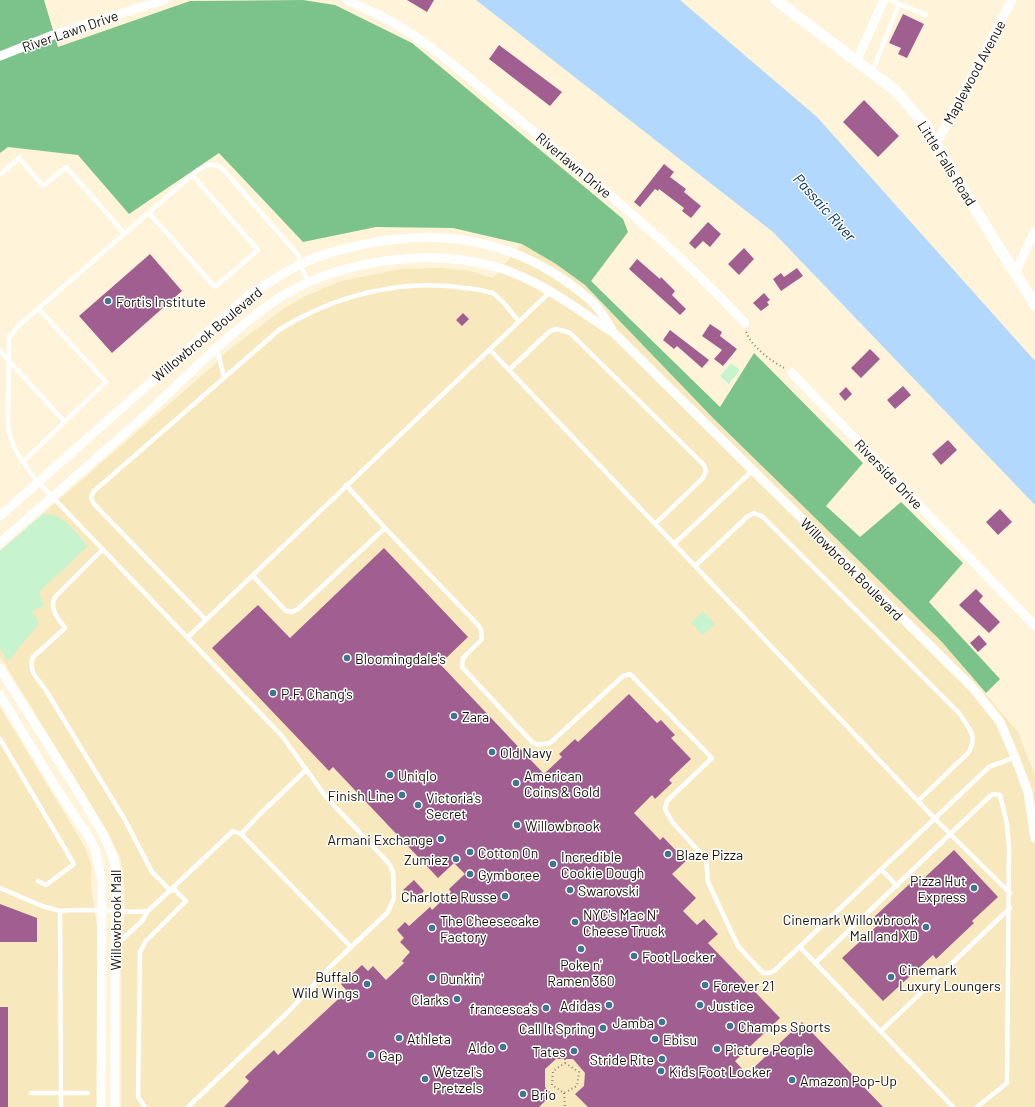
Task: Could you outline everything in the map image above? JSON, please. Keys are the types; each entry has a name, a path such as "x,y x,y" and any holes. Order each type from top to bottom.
{"street":[{"name":"River Lawn Drive","path":"0,56 53,35 164,0"},
{"name":"Riverlawn Drive","path":"347,0 390,20 439,55 636,216 699,275 745,323"},
{"name":"Little Falls Road","path":"776,0 896,91 927,127 1035,305"},
{"path":"856,62 884,0"},
{"name":"Maplewood Avenue","path":"936,144 1012,0"},
{"path":"1015,273 1035,231"},
{"name":"Willowbrook Boulevard","path":"0,516 250,294 300,264 333,252 393,238 441,237 468,240 512,252 535,261 583,293 598,307 614,333"},
{"name":"Willowbrook Boulevard","path":"0,543 217,348 270,303 308,284 346,269 369,263 433,257 475,262 498,268 520,275 552,291 614,333 972,688 1000,722 1015,757 1028,792 1035,838"},
{"name":"Riverside Drive","path":"792,373 1035,626"},
{"name":"Willowbrook Mall","path":"0,669 72,782 102,832 114,859 117,879 115,946 115,1107"},
{"name":"Willowbrook Mall","path":"0,695 95,849 102,882 101,1107"}],"lane":[{"path":"891,0 926,15"},
{"path":"872,73 899,4"},
{"path":"0,175 19,158 43,186 66,167 125,234"},
{"path":"188,1107 288,1012 351,947 388,912 394,898 392,873 390,865 333,805 282,736 38,482 22,462 14,449 10,436 9,338 17,327 192,175 206,166 215,164 221,167 298,255 308,284"},
{"path":"149,213 215,287 258,250 192,175"},
{"path":"206,620 94,504 91,498 93,492 279,330 300,317 344,300 383,290 416,285 448,285 480,290 493,294 519,322"},
{"path":"188,637 346,485 552,291"},
{"path":"22,462 106,382 39,309"},
{"path":"509,370 550,331 557,329 570,333 704,466 706,471 703,478 655,524"},
{"path":"217,348 224,378"},
{"path":"490,350 935,819 1010,893"},
{"path":"0,351 65,422"},
{"path":"674,544 753,470"},
{"path":"346,485 479,626 482,639 463,658 462,667 532,742 538,745 550,743 623,676 628,674 634,675 712,758 667,801 665,809 673,823 706,859 708,882 738,946 760,970 766,974 774,971 800,947 989,767 1015,757"},
{"path":"695,566 754,512 767,522 960,714 974,736 974,744 969,752 918,801"},
{"path":"253,576 286,611 292,612 298,609 385,528"},
{"path":"104,549 55,597 52,602 53,610 65,628 33,658 32,670 125,820 152,872 186,901 146,941 140,952 138,1097 145,1107"},
{"path":"0,739 74,864 46,885 38,881"},
{"path":"241,834 306,770"},
{"path":"815,963 990,796 994,794 1000,795 1007,824 1010,893 1008,1084 977,1107"},
{"path":"115,946 142,920 148,911 233,831 241,834 351,947"},
{"path":"882,870 897,886"},
{"path":"0,888 42,906 60,911 72,909 148,911"},
{"path":"881,1032 1010,908"},
{"path":"60,911 61,1107"},
{"path":"800,947 953,1107"},
{"path":"31,1093 88,1093"}],"path":[{"path":"745,323 748,336 754,344 774,362 792,373"},
{"path":"564,1092 576,1086 579,1072 565,1063"},
{"path":"564,1092 552,1085 552,1078 553,1071 565,1063"},
{"path":"564,1092 565,1107"}],"shaded area":[{"path":"522,244 556,264 585,285 714,419 941,641 1018,732 1035,775 1035,1107 121,1107 121,956 125,909 124,878 120,857 107,831 0,656 0,551 214,365 226,352 283,309 305,296 341,281 401,269 441,268 470,271 493,278"},
{"path":"0,707 85,847 92,867 91,884 97,927 98,1107 0,1107"}],"green space":[{"path":"0,0 44,0 58,47 190,1 303,0 335,5 412,43 623,219 628,232 591,281 720,407 754,353 863,463 826,506 860,537 901,502 963,563 929,602 1000,679 986,693 941,641 714,419 585,285 556,264 522,244 453,228 376,227 303,242 219,153 129,214 78,155 8,147 0,153"},
{"path":"731,363 740,370 729,384 720,376"},
{"path":"43,514 63,520 88,546 39,592 44,606 32,611 39,624 8,661 0,648 0,551"},
{"path":"703,611 715,624 703,635 691,623"}],"water":[{"name":"Passaic River","path":"476,0 680,0 817,117 1035,361 1035,505 773,232"}],"building":[{"path":"407,0 434,0 427,12"},
{"path":"903,14 924,24 907,58 898,54 901,48 889,43"},
{"path":"499,45 562,92 550,106 489,59"},
{"path":"864,100 899,136 878,157 843,122"},
{"path":"664,164 674,172 670,177 686,189 684,192 701,206 691,218 682,211 684,208 659,189 658,191 655,189 640,207 634,202"},
{"path":"708,222 721,234 710,247 703,241 695,249 689,243"},
{"path":"744,248 754,259 739,275 728,264"},
{"path":"150,254 182,291 112,353 79,316"},
{"path":"637,259 660,279 661,277 675,291 672,295 686,309 680,315 629,269"},
{"path":"797,268 803,276 781,291 773,279 781,273 784,277"},
{"path":"764,293 770,300 767,302 769,305 761,311 753,303"},
{"path":"463,313 469,319 462,326 456,320"},
{"path":"710,324 722,332 720,336 737,349 723,366 714,359 722,350 702,336"},
{"path":"670,330 709,360 702,368 677,346 674,349 663,340"},
{"path":"870,349 880,359 861,378 851,368"},
{"path":"903,386 911,395 895,409 887,400"},
{"path":"846,387 852,394 845,401 839,394"},
{"path":"948,440 957,450 941,465 932,454"},
{"path":"1000,509 1012,522 998,535 986,522"},
{"name":"Willowbrook","path":"384,548 468,637 440,664 544,774 562,757 559,754 575,739 578,742 629,694 657,723 661,720 675,735 671,738 691,759 669,780 672,783 655,799 652,795 634,813 660,840 663,837 686,861 672,874 696,898 683,911 697,925 704,919 718,934 708,943 780,1018 735,1061 747,1074 802,1022 883,1107 588,1107 575,1094 584,1086 585,1073 573,1059 556,1059 545,1069 545,1087 552,1094 539,1107 224,1107 249,1081 245,1077 274,1050 278,1055 347,991 341,984 362,965 368,971 373,966 386,980 404,963 402,961 410,952 400,942 404,938 397,930 405,922 409,926 430,907 432,910 451,892 449,889 465,874 454,863 438,878 333,767 329,771 212,648 258,605 290,638"},
{"path":"976,589 983,596 979,601 1000,622 989,633 959,605"},
{"path":"979,635 987,644 978,652 970,643"},
{"name":"Cinemark Willowbrook Mall and XD","path":"954,850 998,897 972,921 974,923 936,959 933,955 883,1001 842,958 879,924 873,918 917,877 921,881"},
{"path":"414,880 424,891 414,901 403,890"},
{"path":"0,904 37,918 37,942 0,942"},
{"path":"0,1007 8,1007 8,1107 0,1107"}],"place":[{"name":"Fortis Institute","path":"108,301"},
{"name":"Bloomingdale's","path":"347,658"},
{"name":"P.F. Chang's","path":"273,693"},
{"name":"Zara","path":"454,716"},
{"name":"Old Navy","path":"492,752"},
{"name":"Uniqlo","path":"390,775"},
{"name":"American Coins & Gold","path":"516,783"},
{"name":"Finish Line","path":"402,795"},
{"name":"Victoria's Secret","path":"418,805"},
{"name":"Willowbrook","path":"517,825"},
{"name":"Armani Exchange","path":"441,839"},
{"name":"Cotton On","path":"470,852"},
{"name":"Blaze Pizza","path":"668,854"},
{"name":"Zumiez","path":"456,859"},
{"name":"Incredible Cookie Dough","path":"553,864"},
{"name":"Gymboree","path":"470,874"},
{"name":"Pizza Hut Express","path":"974,888"},
{"name":"Swarovski","path":"570,890"},
{"name":"Charlotte Russe","path":"505,896"},
{"name":"NYC's Mac N' Cheese Truck","path":"575,922"},
{"name":"Cinemark Willowbrook Mall and XD","path":"926,927"},
{"name":"The Cheesecake Factory","path":"432,928"},
{"name":"Poke n' Ramen 360","path":"581,949"},
{"name":"Foot Locker","path":"634,956"},
{"name":"Cinemark Luxury Loungers","path":"891,977"},
{"name":"Dunkin'","path":"432,978"},
{"name":"Buffalo Wild Wings","path":"367,984"},
{"name":"Forever 21","path":"705,985"},
{"name":"Clarks","path":"457,999"},
{"name":"Adidas","path":"609,1005"},
{"name":"Justice","path":"700,1005"},
{"name":"francesca's","path":"546,1008"},
{"name":"Jamba","path":"662,1022"},
{"name":"Champs Sports","path":"730,1026"},
{"name":"Call It Spring","path":"603,1028"},
{"name":"Athleta","path":"399,1038"},
{"name":"Ebisu","path":"655,1039"},
{"name":"Aldo","path":"503,1047"},
{"name":"Picture People","path":"717,1049"},
{"name":"Tates","path":"574,1051"},
{"name":"Gap","path":"371,1055"},
{"name":"Stride Rite","path":"662,1059"},
{"name":"Kids Foot Locker","path":"661,1071"},
{"name":"Wetzel's Pretzels","path":"425,1079"},
{"name":"Amazon Pop-Up","path":"792,1080"},
{"name":"Brio","path":"523,1094"}]}
